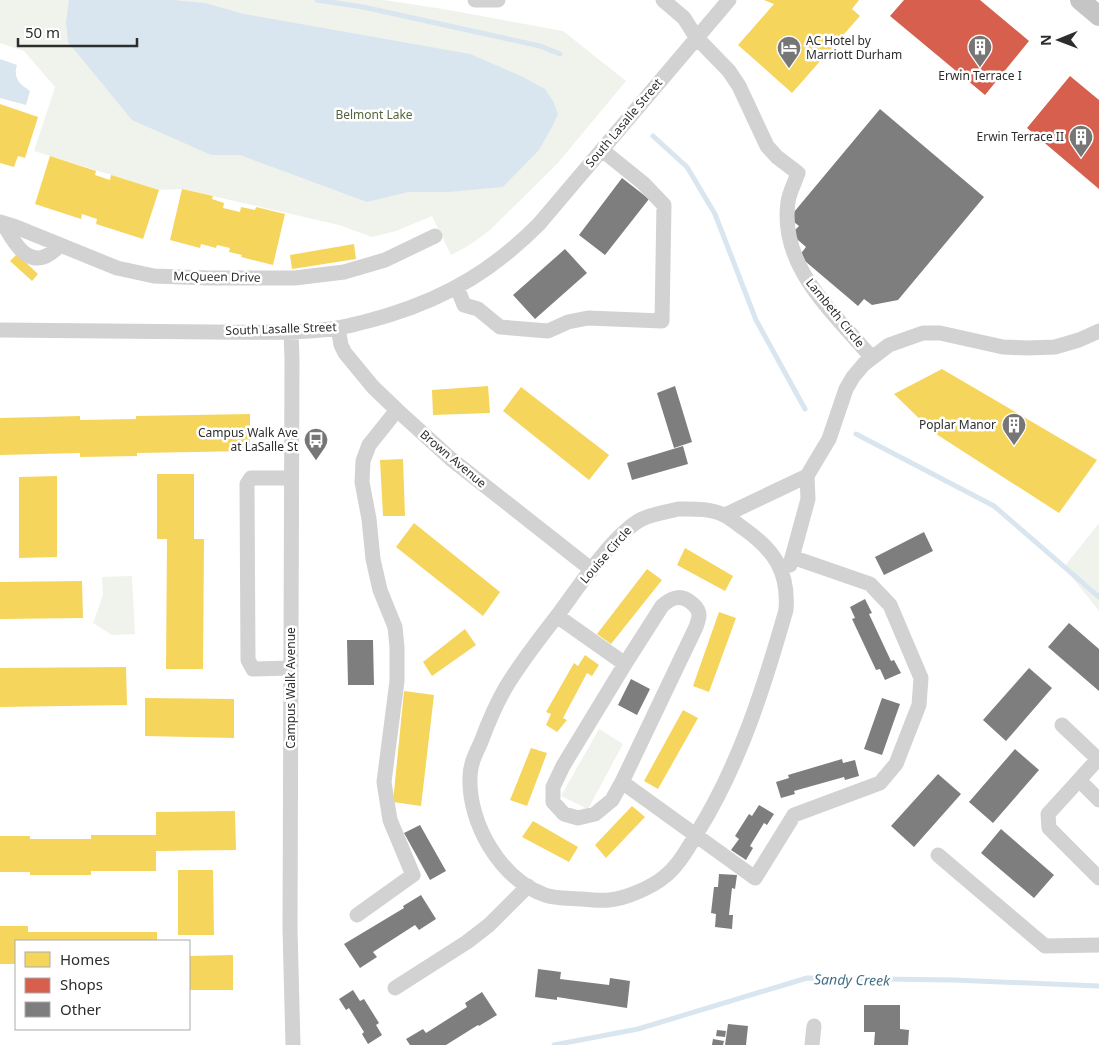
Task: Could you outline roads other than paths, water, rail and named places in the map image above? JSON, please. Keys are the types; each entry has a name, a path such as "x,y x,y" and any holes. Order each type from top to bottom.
{"main road":[{"path":"1080,0 1099,16"}],"street":[{"path":"475,0 498,0"},
{"path":"663,0 684,18 696,37"},
{"name":"South Lasalle Street","path":"0,330 135,332 291,331 338,328 364,322 427,302 457,287 496,263 539,224 729,0"},
{"name":"Lambeth Circle","path":"696,37 729,72 739,86 767,146 776,157 798,173 788,200 786,224 789,242 807,281 872,358"},
{"path":"457,287 464,305 478,309 500,327 548,331 568,322 588,318 662,321 664,205 642,183 602,150"},
{"path":"2,223 14,242 32,258 42,258 51,255 60,245"},
{"name":"McQueen Drive","path":"2,223 117,268 137,273 209,278 295,278 320,276 385,260 435,236"},
{"name":"Brown Avenue","path":"338,328 341,345 345,353 397,410 451,459 592,570"},
{"name":"Campus Walk Avenue","path":"291,331 290,929 293,1045"},
{"name":"Lambeth Circle","path":"807,476 829,439 840,403 853,377 864,364 889,345 922,333 940,333 1003,347 1055,348 1099,331"},
{"path":"357,915 413,875 390,820 384,782 392,727 397,648 395,627 380,590 373,559 369,519 362,482 363,461 369,445 397,410"},
{"path":"725,515 807,476 808,499 786,582"},
{"path":"291,478 251,478 247,484 248,660 254,669 291,668"},
{"name":"Louise Circle","path":"678,509 702,509 725,515 760,540 771,552 786,582 787,594 786,610 757,707 722,790 677,864 665,876 653,884 618,899 600,901 544,895 517,879 489,848 476,816 471,795 470,778 475,756 504,689 521,663 592,570 630,527 643,519 678,509"},
{"path":"622,782 755,878 794,815 880,783 896,764 919,704 921,678 890,606 870,584 792,557"},
{"path":"678,597 688,599 697,608 699,616 696,627 612,800 595,814 578,818 564,814 553,802 553,786 563,766 625,664 662,606 669,600 678,597"},
{"path":"557,616 625,664"},
{"path":"1062,725 1099,759 1048,814 1049,828 1099,878"},
{"path":"1079,780 1099,800"},
{"path":"938,855 1045,946 1099,945"},
{"path":"394,988 467,942 489,925 528,886"},
{"path":"812,1045 814,1026"}],"waterway":[{"path":"317,0 363,7 540,46 560,54"},
{"path":"653,136 687,167 715,214 756,320 805,409"},
{"path":"856,434 994,506 1099,597"},
{"name":"Sandy Creek","path":"554,1045 638,1029 807,978 954,980 1099,986"}],"place":[{"name":"Erwin Terrace I","path":"980,68"},
{"name":"AC Hotel by Marriott Durham","path":"789,69"},
{"name":"Erwin Terrace II","path":"1081,158"},
{"name":"Poplar Manor","path":"1014,446"},
{"name":"Campus Walk Ave at LaSalle St","path":"316,461"}],"park label":[{"name":"Belmont Lake","path":"374,115"}]}
